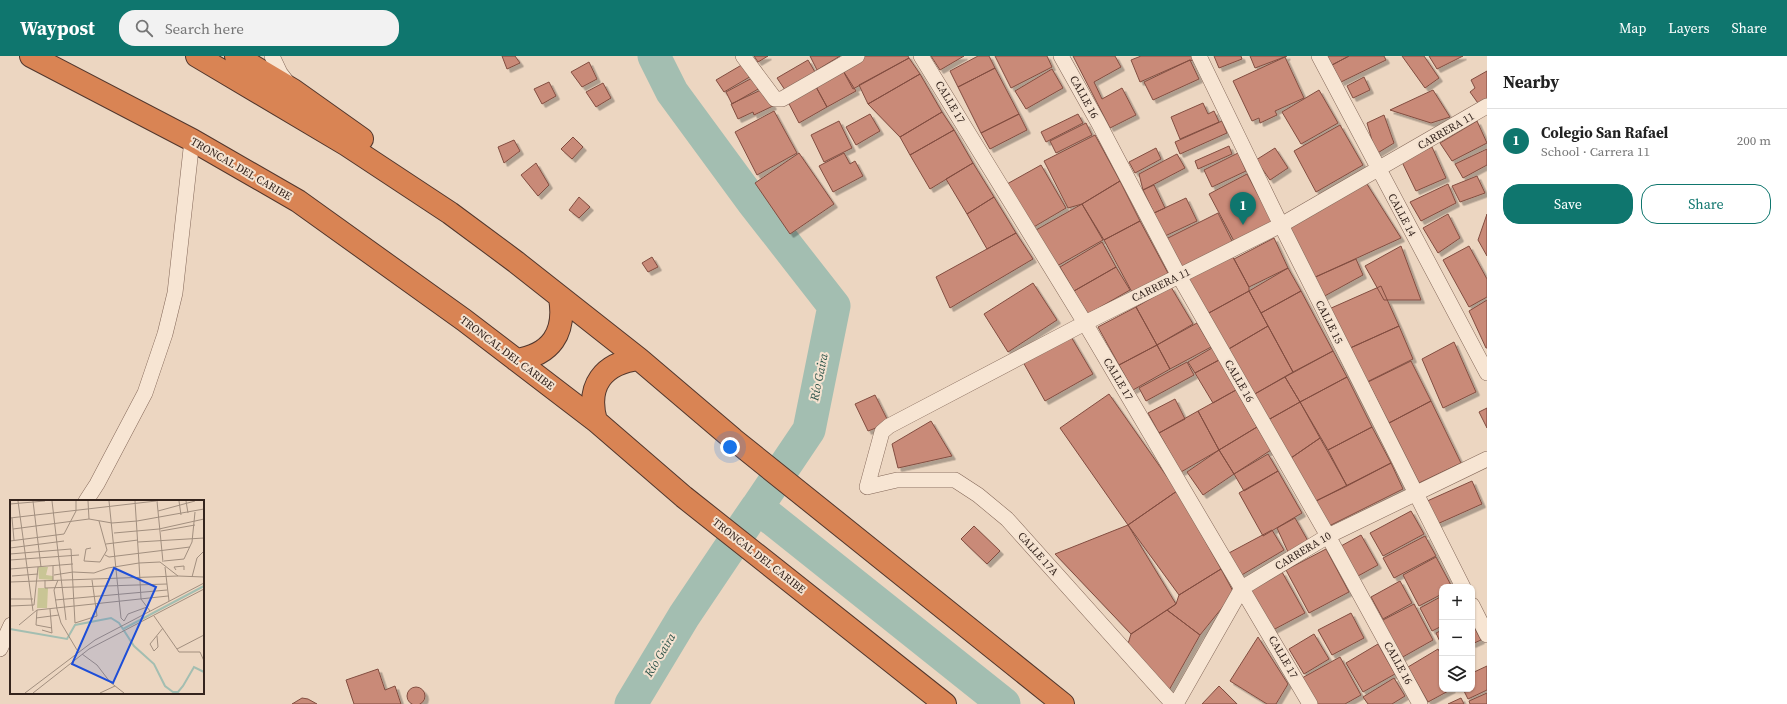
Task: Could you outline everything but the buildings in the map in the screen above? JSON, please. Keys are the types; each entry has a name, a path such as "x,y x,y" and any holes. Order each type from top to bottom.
{"highway":[{"name":"TRONCAL DEL CARIBE","path":"32,56 192,140 298,201 458,315 596,421 684,497 945,704"},
{"path":"197,56 347,145 450,213"},
{"path":"236,56 293,90 374,148 450,213 638,359 733,438 1063,704"},
{"path":"516,360 529,358 540,353 550,345 557,335 561,323 562,311 560,298"},
{"path":"596,421 592,409 593,396 600,379 614,365 638,359"}],"street":[{"path":"272,56 280,73 293,90"},
{"path":"743,56 775,99 782,99 857,56"},
{"name":"CALLE 17","path":"921,56 1085,323 1310,704"},
{"name":"CALLE 16","path":"1061,56 1098,122 1179,276 1328,536 1420,704"},
{"name":"CALLE 15","path":"1199,56 1281,225 1461,584"},
{"name":"CALLE 14","path":"1319,56 1378,170 1487,373"},
{"name":"CARRERA 11","path":"867,487 882,432 889,426 1085,323 1281,225 1487,106"},
{"path":"87,500 97,484 145,393 165,334 175,293 192,140"},
{"name":"CARRERA 10","path":"1176,704 1242,588 1328,536 1487,459"},
{"name":"CALLE 17A","path":"867,487 897,480 955,480 978,494 1007,519 1173,704"},
{"path":"1475,611 1487,635"},
{"path":"0,649 10,627"}],"waterway":[{"name":"Río Gaira","path":"631,704 684,616 809,430 834,306 752,201 672,92 654,56"},
{"path":"744,526 757,507 1004,704"}],"place":[{"name":"Colegio San Rafael","path":"1243,225"}]}
